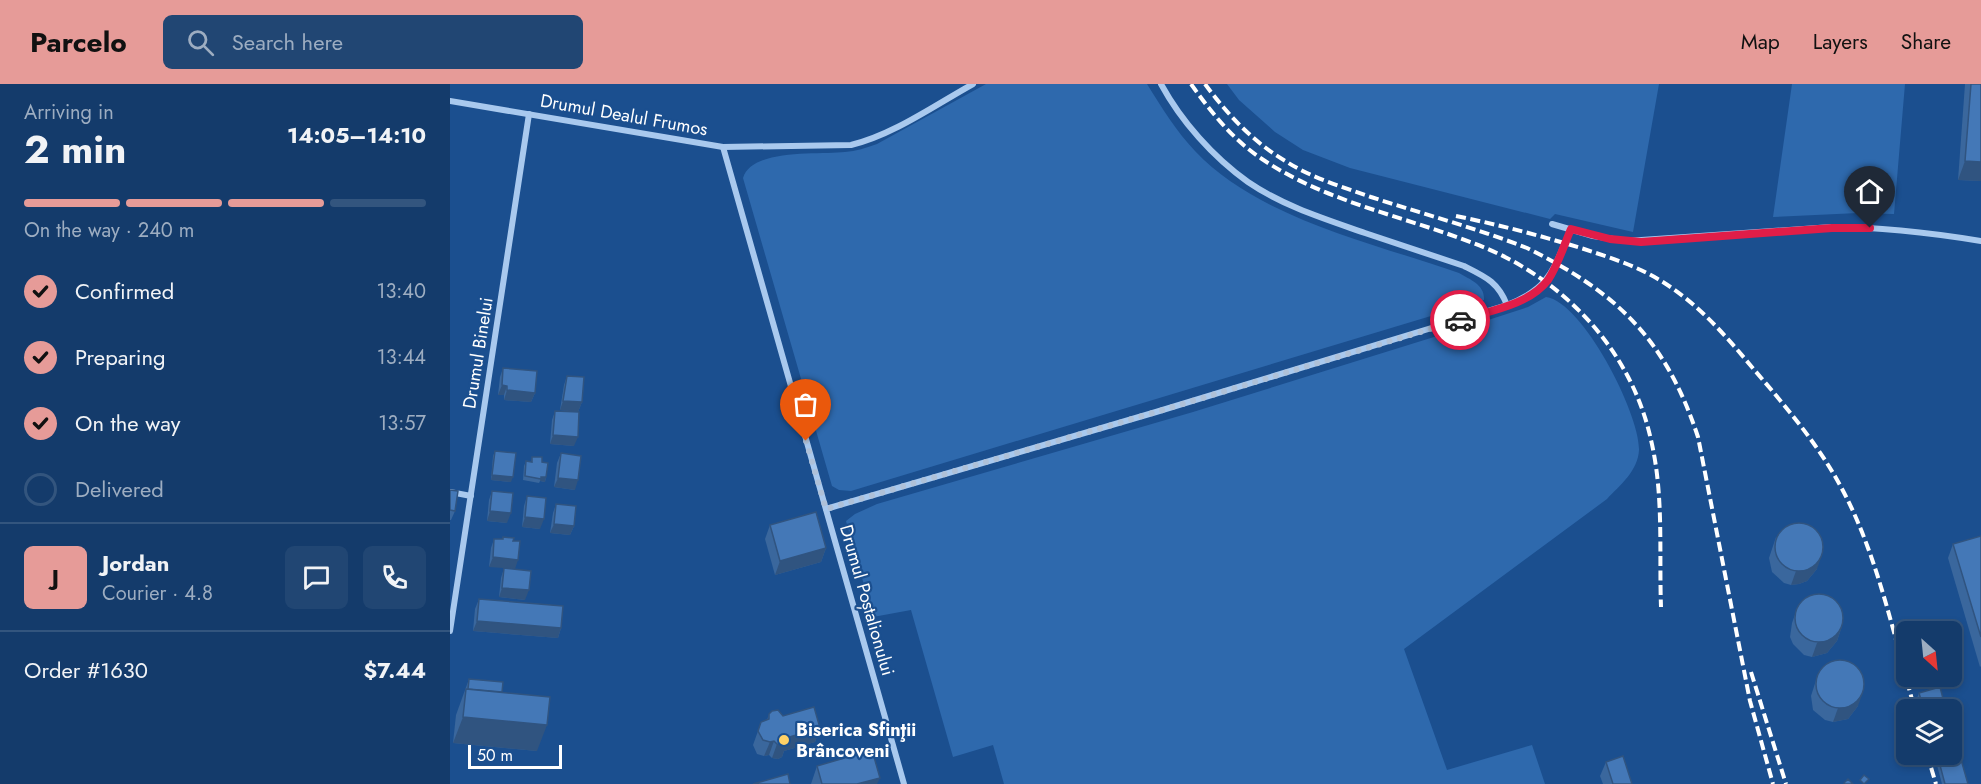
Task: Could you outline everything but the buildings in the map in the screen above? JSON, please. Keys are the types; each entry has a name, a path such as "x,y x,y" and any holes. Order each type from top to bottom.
{"street":[{"name":"Drumul Dealul Frumos","path":"450,101 723,147 851,145 865,142 884,133 973,84"},
{"path":"1161,84 1189,125 1216,154 1248,181 1280,200 1319,218 1464,266 1484,275 1496,285 1507,305"},
{"name":"Drumul Binelui","path":"450,631 529,114"},
{"name":"Drumul Poștalionului","path":"723,147 904,784"},
{"path":"1552,224 1627,241 1840,227 1922,233 1981,241"},
{"path":"826,509 1507,305 1534,293 1549,277 1571,229"},
{"path":"450,492 471,496"}],"shaded area":[{"path":"986,84 1147,84 1175,127 1195,151 1221,175 1251,195 1319,226 1459,273 1480,287 1484,300 851,491 839,490 832,486 743,178 749,168 773,157 849,152 877,144"},
{"path":"1227,84 1659,84 1633,232 1555,214 1550,219 1350,168 1303,150 1275,132 1239,100"},
{"path":"1792,84 1905,84 1894,214 1858,213 1773,217"},
{"path":"1546,297 1561,304 1576,318 1607,362 1620,387 1637,433 1638,458 1632,471 1607,499 1404,649 1447,770 1532,745 1545,784 1004,784 993,745 953,757 911,610 873,617 846,521 855,514 877,504 1193,412 1479,323 1528,307"}],"railway":[{"path":"1191,84 1241,143 1287,174 1338,197 1446,233 1505,257 1535,274 1587,319 1609,346 1627,375 1641,406 1651,440 1658,482 1661,607"},
{"path":"1205,84 1222,106 1252,137 1297,168 1350,190 1527,248 1588,283 1613,302 1654,346 1671,373 1698,437 1750,701 1773,784"},
{"path":"1456,216 1552,240 1632,266 1677,292 1716,327 1807,434 1836,478 1873,561 1912,699"},
{"path":"1751,672 1786,784"},
{"path":"1930,765 1936,784"}],"way so far":[{"path":"806,441 826,509 1460,320"}],"place":[{"name":"Biserica Sfinţii Brâncoveni","path":"784,740"}],"route":[{"path":"1460,320 1516,302 1534,293 1549,277 1571,229 1593,236 1641,242 1832,228 1870,228"}]}
